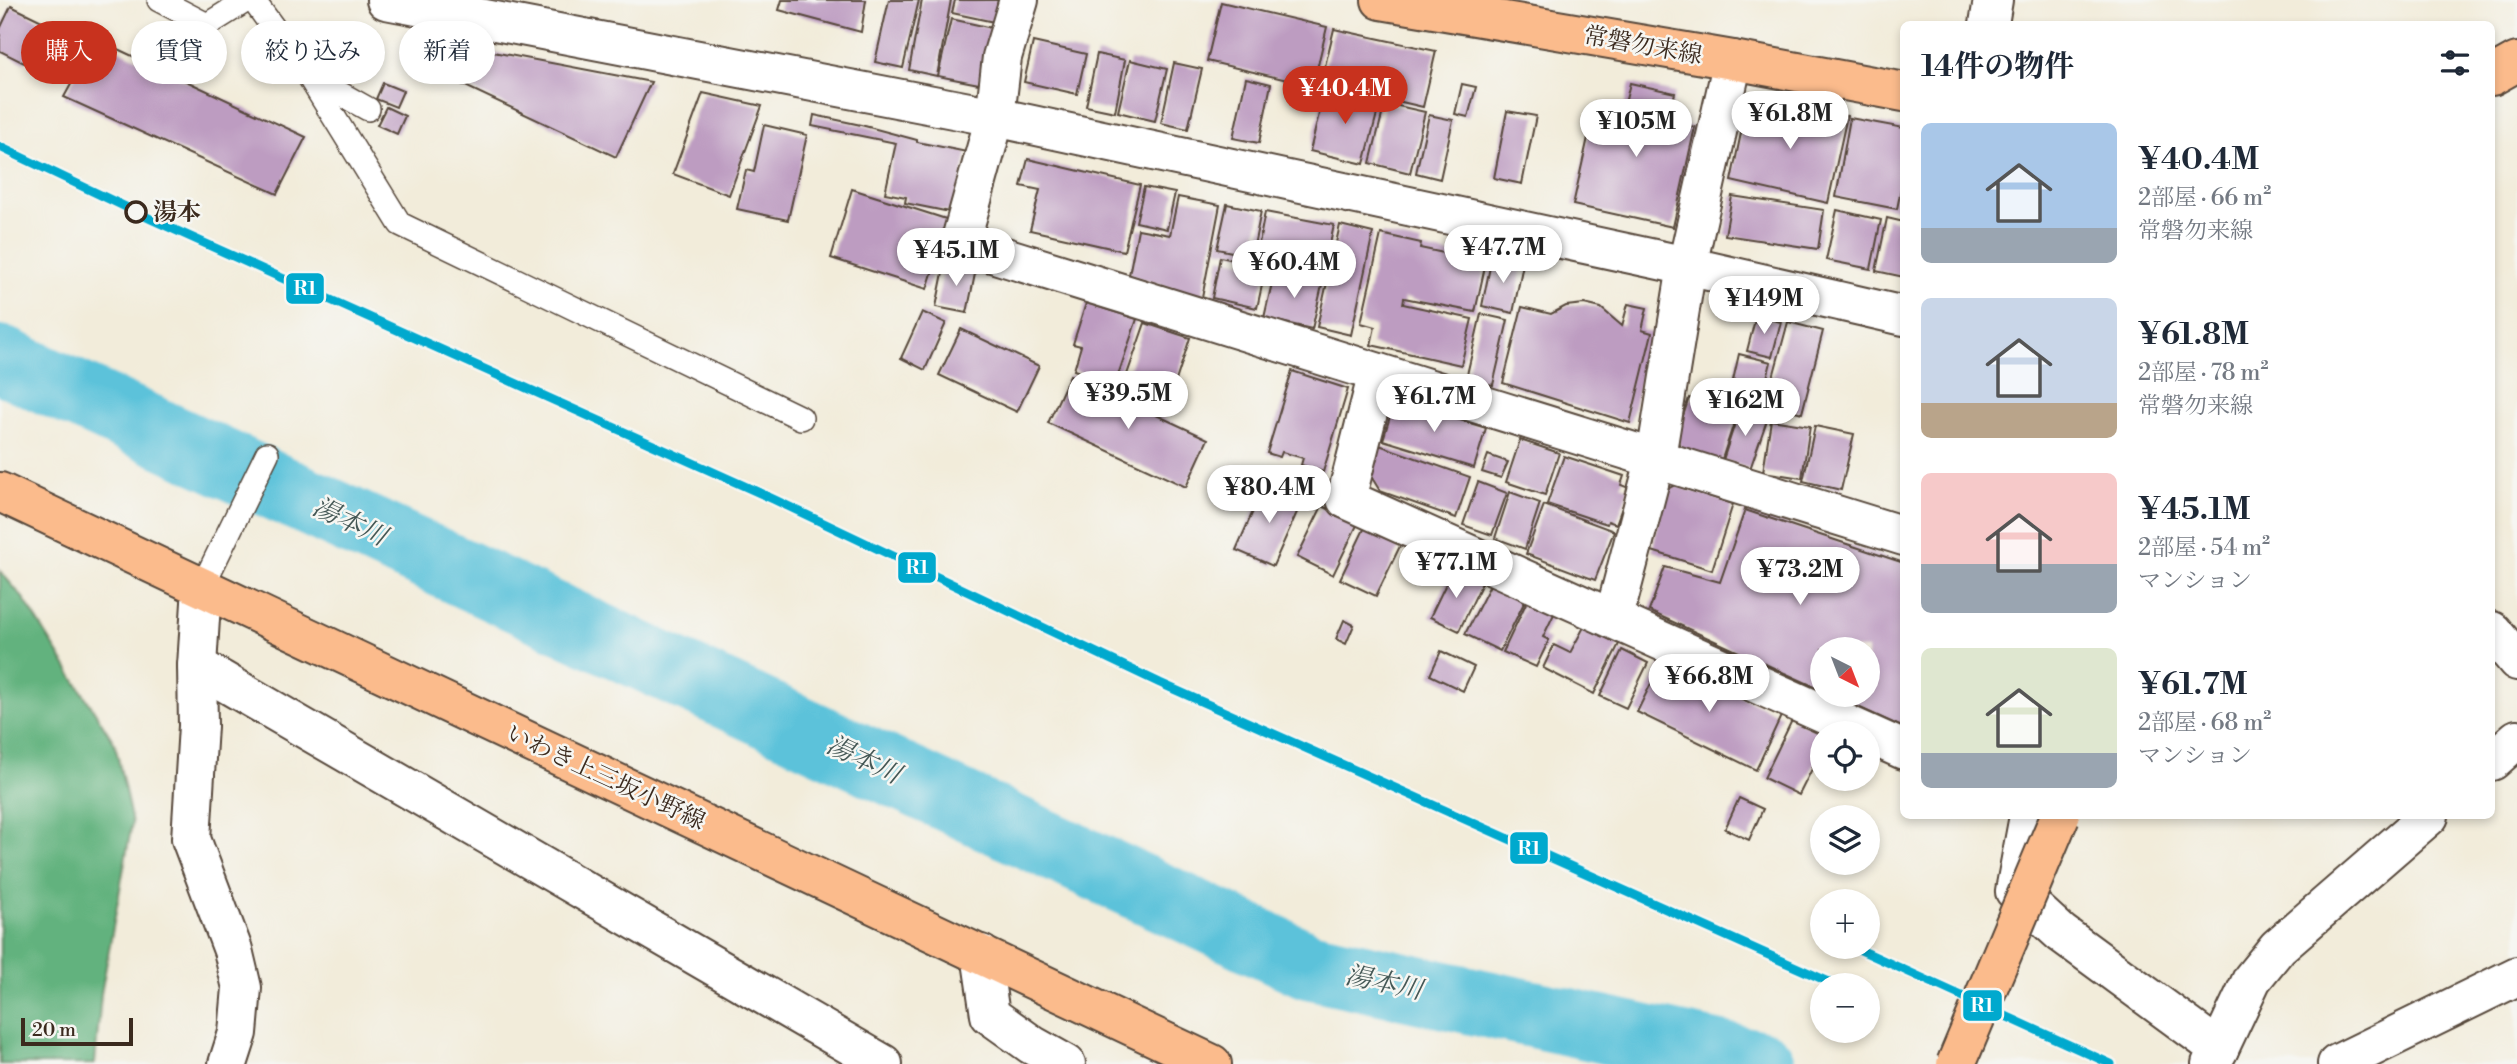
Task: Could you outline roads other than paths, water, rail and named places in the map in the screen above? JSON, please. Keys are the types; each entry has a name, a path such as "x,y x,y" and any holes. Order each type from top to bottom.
{"main road":[{"name":"常磐勿来線","path":"1381,0 1900,91"},
{"path":"2495,74 2517,62"},
{"name":"いわき上三坂小野線","path":"0,492 1212,1064"},
{"path":"1956,1064 2059,819"}],"street":[{"path":"386,0 995,117 1686,266 1900,315"},
{"path":"1020,0 1002,57 995,117 960,243 1900,535"},
{"path":"1990,21 1993,0"},
{"path":"1614,617 1656,457 1686,266 1734,60"},
{"path":"1378,373 1346,499 1614,617 1900,748"},
{"path":"202,587 191,839 233,950 242,988 238,1033 228,1064"},
{"path":"2495,635 2517,661"},
{"path":"197,666 883,1064"},
{"path":"2495,758 2517,739"},
{"path":"2028,819 2015,891 2061,933 2215,1056 2252,979 2278,947 2426,819"},
{"path":"981,954 990,1015 1032,1045 1066,1064"},
{"path":"2337,1064 2517,976"}],"lane":[{"path":"159,0 207,25 247,0"},
{"path":"253,0 268,21"},
{"path":"314,84 400,224 801,418"},
{"path":"324,84 368,109"},
{"path":"202,587 267,454"}],"waterway":[{"name":"湯本川","path":"0,359 1308,965 1761,1064"}],"place":[{"name":"湯本","path":"136,212"}]}
